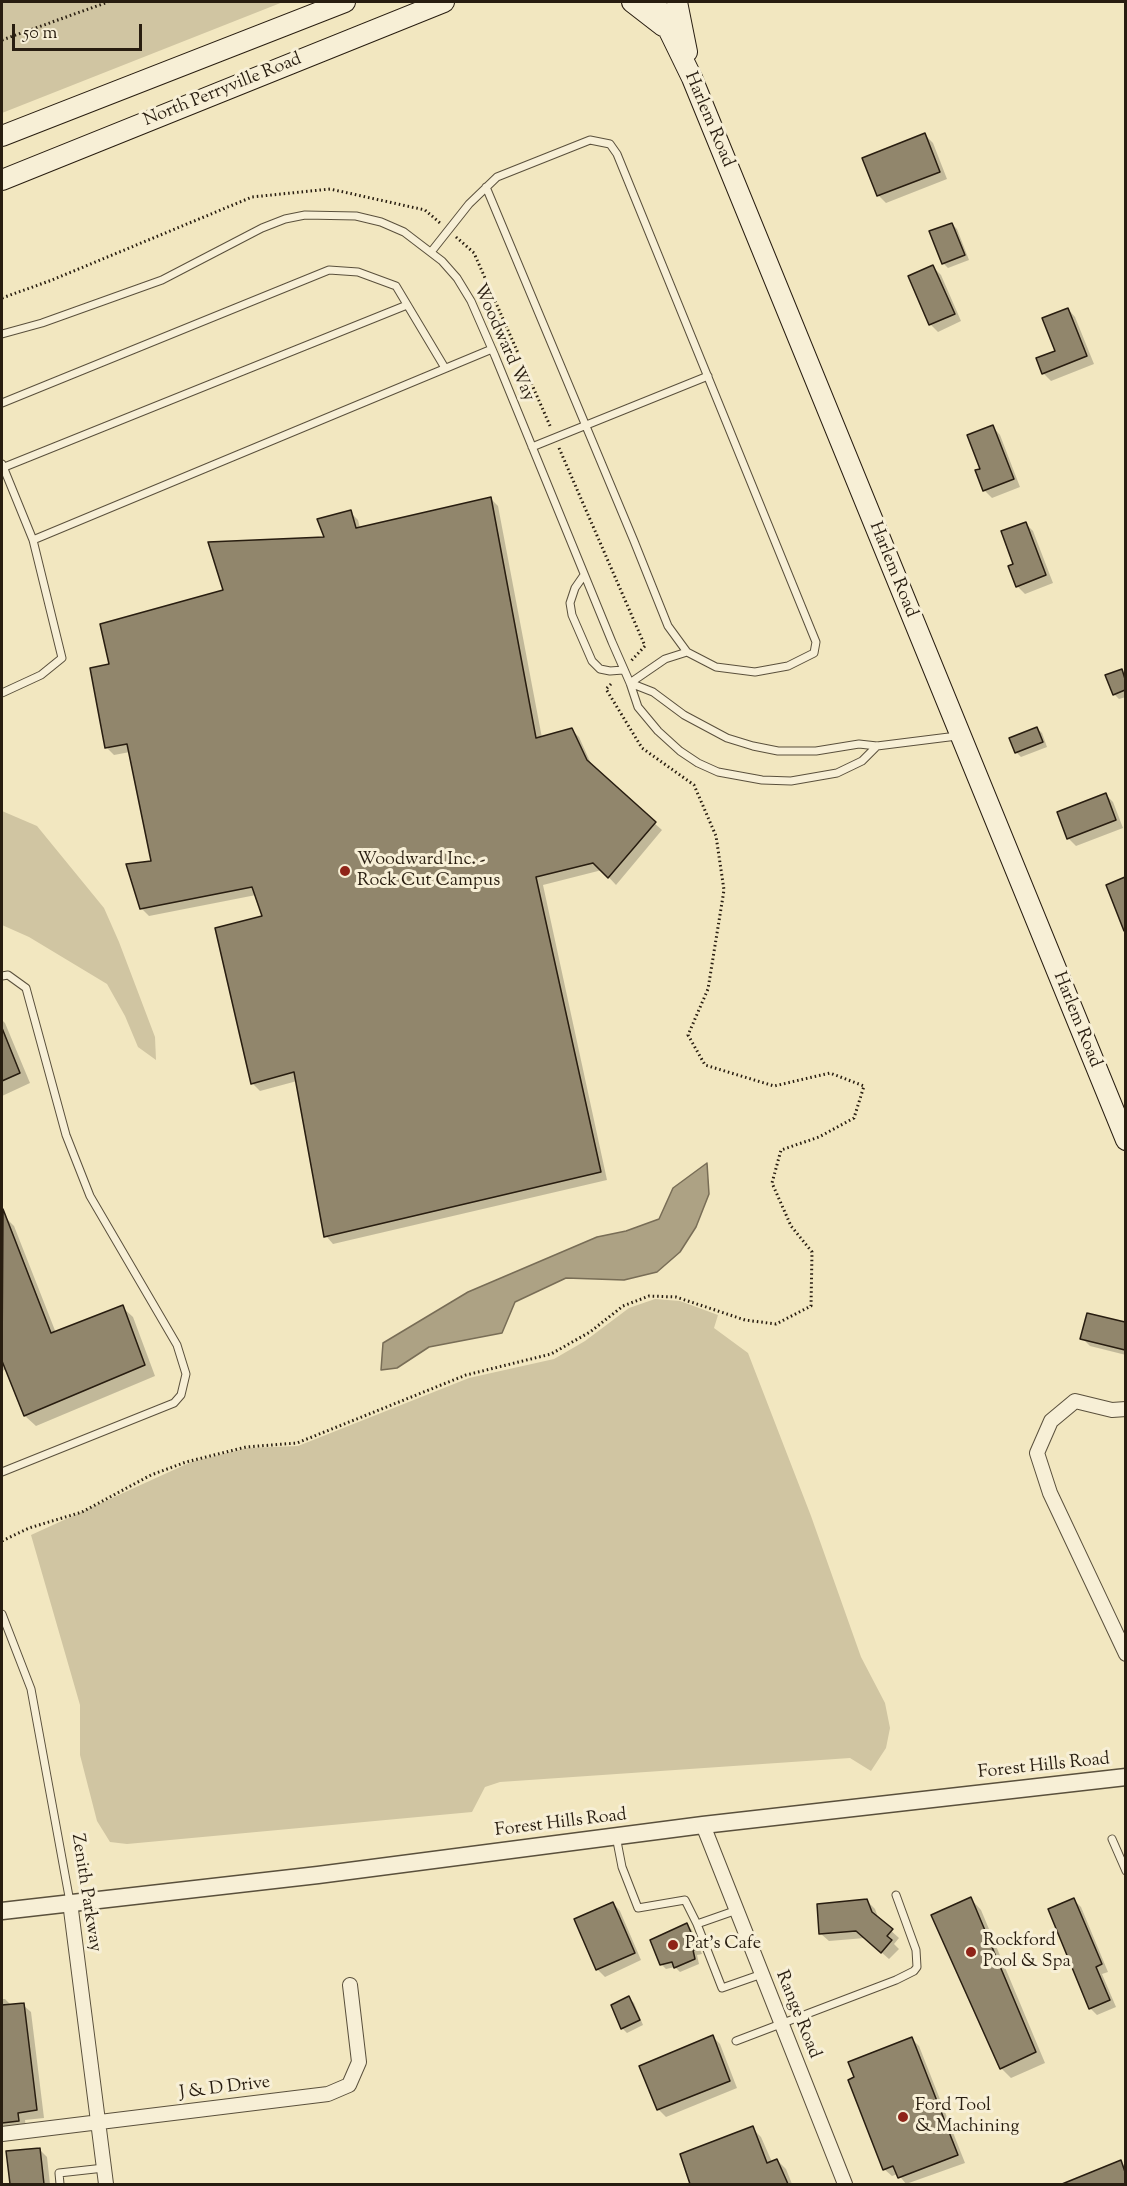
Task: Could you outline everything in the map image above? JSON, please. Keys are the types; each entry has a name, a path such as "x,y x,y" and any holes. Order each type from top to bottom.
{"main road":[{"name":"North Perryville Road","path":"2,136 345,2"},
{"name":"North Perryville Road","path":"2,180 444,2"},
{"path":"632,2 665,27 692,78"},
{"name":"Harlem Road","path":"655,2 692,78 1125,1140"},
{"path":"677,2 692,78"}],"street":[{"path":"1125,1409 1112,1410 1075,1401 1051,1421 1037,1452 1050,1493 1125,1654"},
{"name":"Forest Hills Road","path":"2,1911 318,1875 703,1825 1125,1777"},
{"name":"Range Road","path":"703,1825 845,2184"},
{"name":"Zenith Parkway","path":"70,1902 106,2184"},
{"name":"J & D Drive","path":"2,2134 328,2094 349,2085 359,2062 350,1985"}],"lane":[{"path":"431,252 469,204 486,187 497,177 590,140 610,144 617,154 816,642 814,653 788,666 755,672 716,667 687,652 668,626 486,187"},
{"name":"Woodward Way","path":"2,334 42,323 162,280 262,228 285,219 305,215 356,216 381,222 404,232 431,252 457,278 471,302 638,707 658,731 680,751 698,763 718,772 762,780 808,779 837,773 862,761 877,746"},
{"path":"2,403 329,270 358,272 396,286 445,368"},
{"path":"2,693 41,675 62,658 33,540 2,466 407,305"},
{"path":"33,540 492,349"},
{"path":"532,447 708,376"},
{"path":"584,574 575,588 570,603 572,615 592,661 600,669 624,670"},
{"path":"630,683 664,659 687,652"},
{"path":"630,683 653,692 704,727 726,738 753,746 796,752 859,744 877,746 960,736"},
{"path":"2,976 8,975 26,988 66,1136 90,1196 177,1346 186,1374 181,1395 174,1403 2,1472"},
{"name":"Zenith Parkway","path":"2,1614 31,1689 70,1902"},
{"path":"616,1836 621,1867 638,1908 685,1900 722,1988 762,1974"},
{"path":"1112,1839 1125,1871"},
{"path":"736,2041 914,1971 917,1967 916,1950 896,1895"},
{"path":"697,1924 736,1910"},
{"path":"60,2184 59,2172 104,2168"}],"path":[{"path":"2,40 108,2"},
{"path":"2,298 52,280 252,197 330,189 425,210 474,253 645,646 606,689 642,748 694,785 716,836 724,890 708,989 687,1035 705,1065 774,1086 831,1073 864,1086 854,1118 819,1137 781,1150 772,1183 791,1226 812,1252 811,1306 776,1324 745,1320 676,1297 649,1296 623,1306 590,1332 551,1354 466,1375 297,1443 246,1447 186,1462 151,1475 82,1512 29,1528 2,1541"}],"shaded area":[{"path":"2,2 283,2 2,113"},
{"path":"2,811 37,826 104,908 155,1037 156,1060 138,1047 125,1016 107,984 29,937 2,925"},
{"path":"707,1163 709,1194 696,1227 680,1252 657,1272 624,1280 566,1278 515,1302 502,1333 429,1347 397,1368 381,1370 383,1343 468,1292 597,1237 626,1231 659,1219 673,1188"},
{"path":"655,1299 680,1301 718,1315 714,1328 748,1353 811,1516 861,1657 885,1703 890,1728 886,1748 871,1771 850,1758 500,1782 485,1787 472,1812 127,1844 110,1842 97,1821 80,1755 80,1705 31,1535 191,1462 247,1448 298,1446 469,1378 554,1359 585,1341 629,1308"}],"building":[{"path":"925,133 940,172 877,196 862,158"},
{"path":"952,223 965,255 942,264 929,231"},
{"path":"933,265 955,314 929,325 908,276"},
{"path":"1068,308 1087,356 1042,374 1036,358 1055,351 1042,318"},
{"path":"993,425 1014,479 983,491 975,470 980,469 967,435"},
{"name":"Woodward Inc. - Rock Cut Campus","path":"491,497 536,738 572,728 587,760 656,822 608,878 593,863 536,877 601,1172 324,1237 294,1072 251,1084 215,928 262,916 252,887 140,909 126,864 151,861 127,744 105,748 90,668 109,664 100,624 223,590 208,542 324,537 317,519 351,510 356,528"},
{"path":"1026,522 1046,575 1016,587 1008,566 1013,564 1001,531"},
{"path":"1122,669 1125,690 1113,695 1105,675"},
{"path":"1037,727 1043,742 1015,753 1009,738"},
{"path":"1106,793 1116,820 1067,839 1057,812"},
{"path":"1125,877 1125,931 1124,931 1106,885"},
{"path":"2,1028 20,1073 2,1081"},
{"path":"3,1209 51,1333 123,1305 145,1365 24,1416 2,1361"},
{"path":"1087,1313 1125,1322 1125,1350 1080,1339"},
{"name":"Rockford Pool & Spa","path":"971,1897 1036,2052 1000,2069 931,1915"},
{"path":"1074,1898 1102,1964 1096,1967 1110,2000 1089,2009 1048,1909"},
{"path":"867,1899 872,1912 893,1929 887,1936 892,1940 881,1953 856,1931 819,1934 817,1904"},
{"path":"613,1902 635,1953 596,1970 574,1919"},
{"path":"687,1923 698,1949 693,1950 695,1959 674,1968 672,1962 660,1965 650,1940"},
{"path":"629,1996 640,2020 621,2029 611,2005"},
{"path":"24,2003 37,2110 18,2113 19,2121 2,2123 2,2005"},
{"path":"713,2035 730,2081 657,2110 639,2066"},
{"name":"Ford Tool & Machining","path":"912,2037 958,2155 898,2178 893,2166 883,2170 848,2080 854,2077 848,2062"},
{"path":"753,2126 767,2163 777,2159 788,2184 690,2184 680,2154"},
{"path":"40,2148 44,2184 10,2184 6,2151"},
{"path":"1121,2160 1125,2172 1125,2184 1062,2184"}],"place":[{"name":"Woodward Inc. - Rock Cut Campus","path":"345,871"},
{"name":"Pat's Cafe","path":"673,1945"},
{"name":"Rockford Pool & Spa","path":"971,1952"},
{"name":"Ford Tool & Machining","path":"903,2117"}]}
